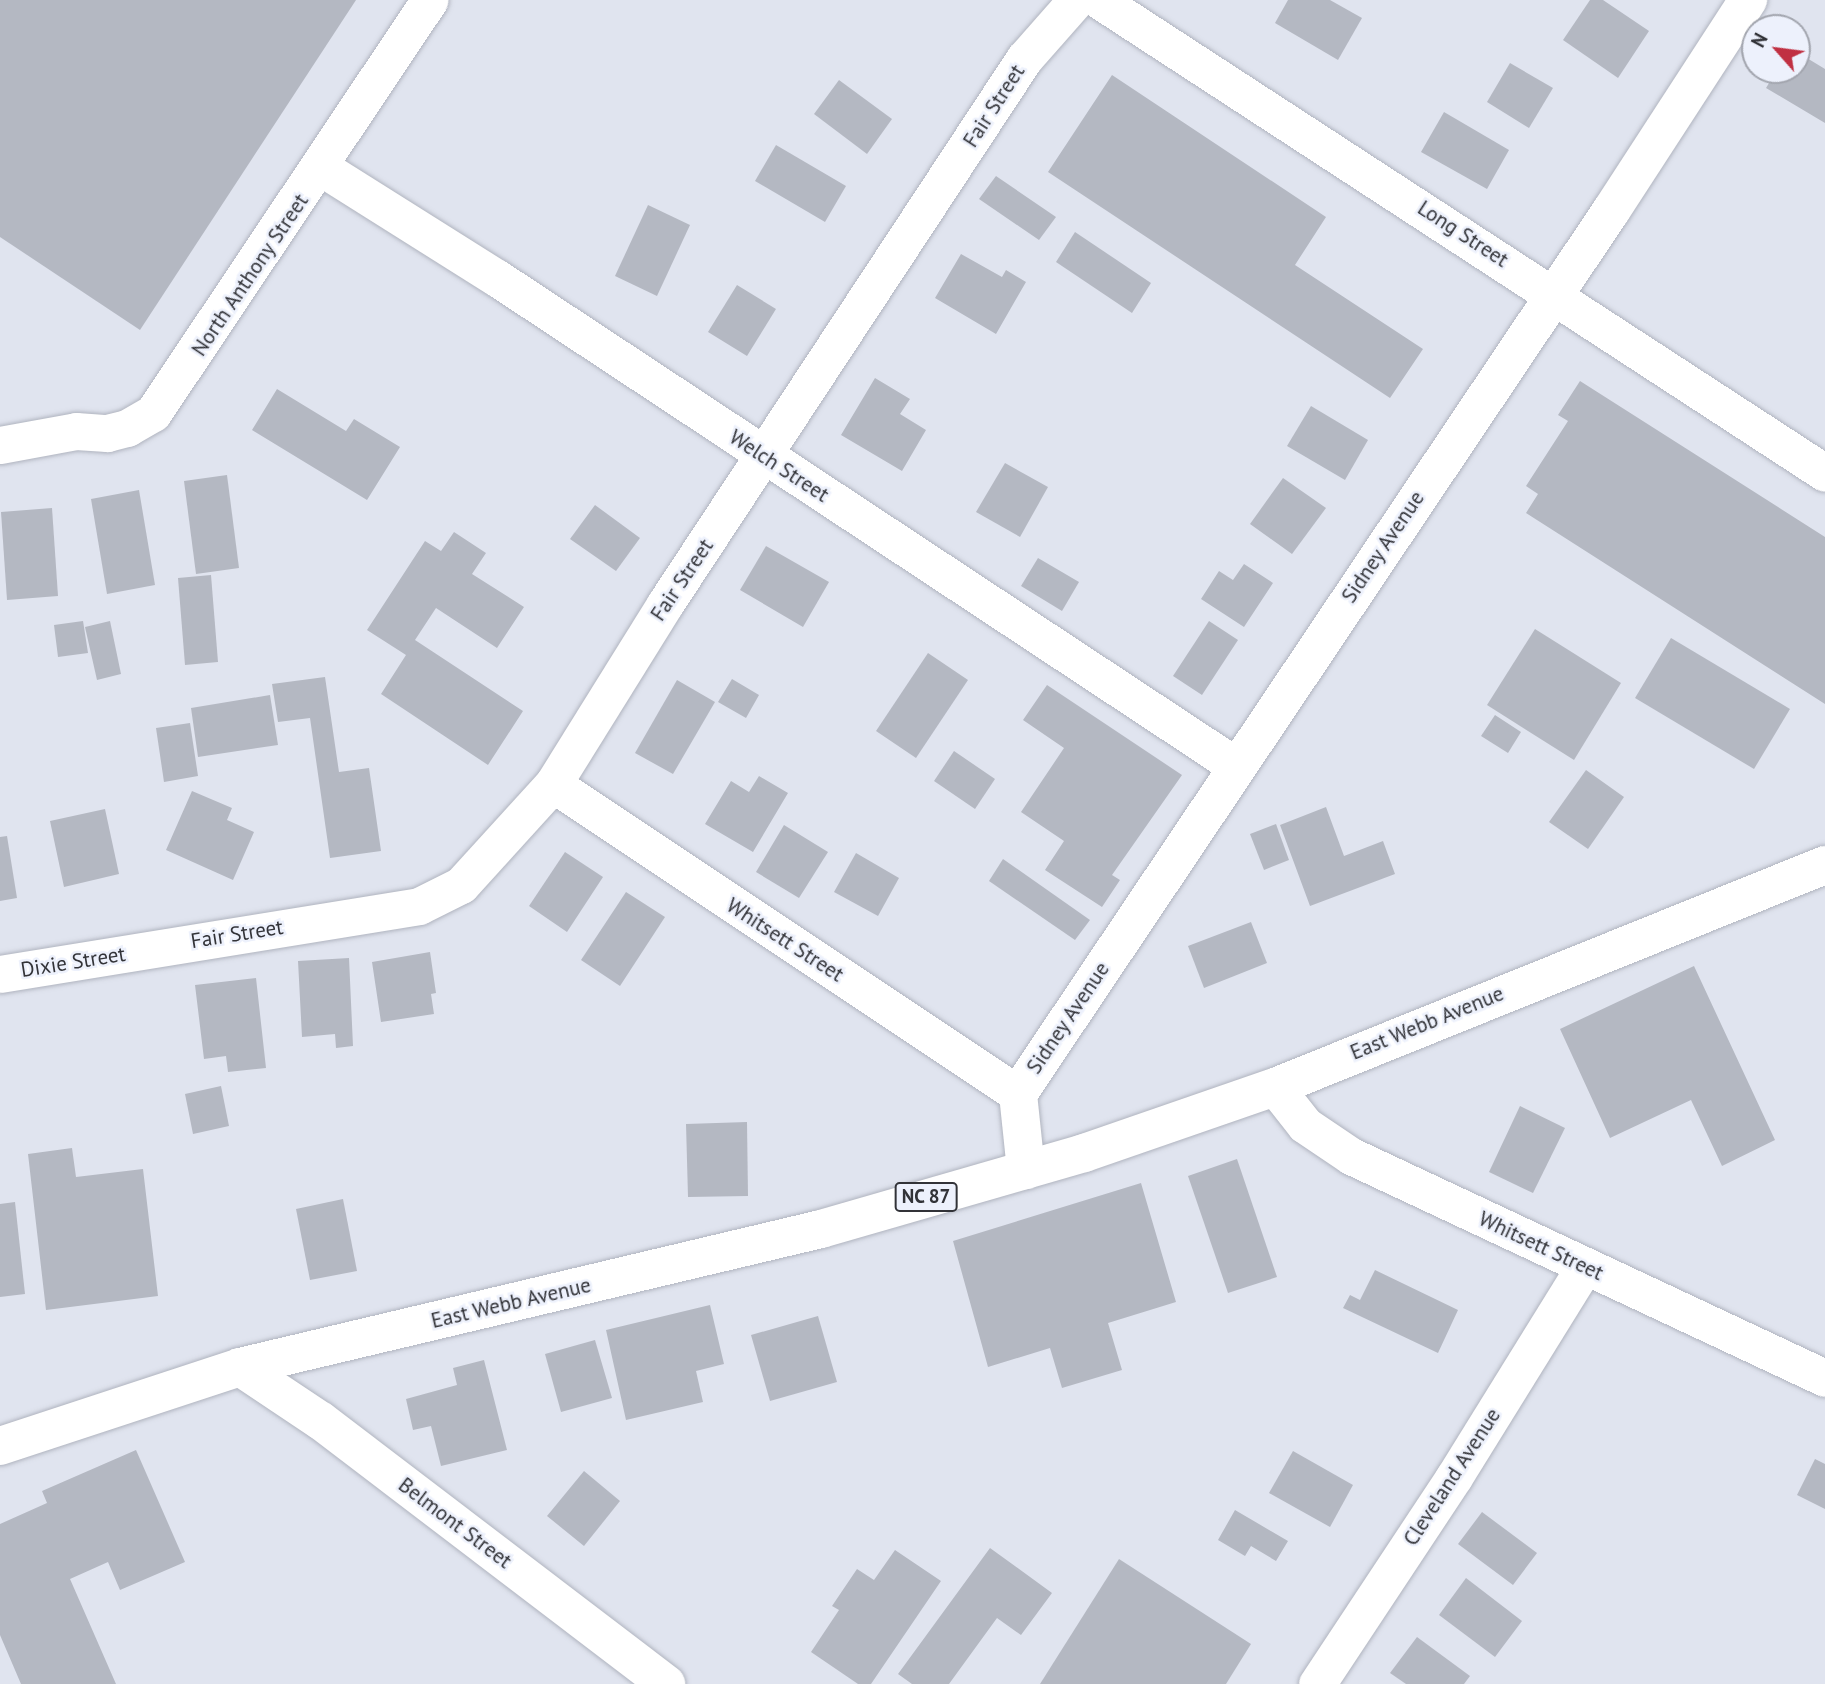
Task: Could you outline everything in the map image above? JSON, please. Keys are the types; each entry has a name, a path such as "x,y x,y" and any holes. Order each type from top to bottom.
{"main road":[{"name":"Sidney Avenue","path":"1018,1094 1748,0"},
{"name":"East Webb Avenue","path":"0,1446 240,1367 821,1229 1026,1170 1275,1087 1825,865"},
{"path":"1018,1094 1026,1170"},
{"name":"Belmont Street","path":"240,1367 321,1421 649,1679"}],"street":[{"name":"North Anthony Street","path":"0,445 76,431 107,433 127,428 153,413 321,167 429,0"},
{"name":"Fair Street","path":"146,950 419,906 461,885 553,785 665,604 765,457 1024,59 1076,0"},
{"name":"Long Street","path":"1099,0 1554,293 1825,473"},
{"name":"Welch Street","path":"321,167 497,278 1236,766"},
{"name":"Whitsett Street","path":"553,785 1018,1094"},
{"name":"Dixie Street","path":"0,974 146,950"},
{"name":"Whitsett Street","path":"1275,1087 1305,1125 1351,1156 1584,1268 1825,1378"},
{"name":"Cleveland Avenue","path":"1317,1684 1454,1477 1584,1268"}],"building":[{"path":"0,0 356,0 140,330 0,237"},
{"path":"1288,0 1330,0 1362,18 1338,60 1275,23"},
{"path":"1590,0 1603,0 1649,31 1618,78 1563,40"},
{"path":"1811,60 1825,69 1825,123 1766,88 1768,84 1811,84"},
{"path":"1510,63 1553,88 1529,128 1487,102"},
{"path":"1112,75 1326,217 1295,265 1423,349 1390,398 1048,172"},
{"path":"839,80 892,119 867,154 814,114"},
{"path":"1444,112 1509,150 1487,189 1421,152"},
{"path":"776,145 846,186 825,222 755,181"},
{"path":"996,176 1056,217 1039,240 979,199"},
{"path":"648,205 690,225 657,296 615,276"},
{"path":"1075,232 1151,283 1132,313 1056,262"},
{"path":"961,254 1002,277 1006,270 1026,282 996,334 935,298"},
{"path":"737,285 776,309 747,356 708,332"},
{"path":"875,378 910,399 900,414 926,430 902,471 841,435"},
{"path":"1580,381 1825,537 1825,704 1526,513 1538,494 1526,486 1568,421 1558,415"},
{"path":"277,389 346,431 354,419 400,447 367,500 252,430"},
{"path":"1311,406 1368,440 1345,480 1287,446"},
{"path":"1005,463 1048,487 1020,537 976,512"},
{"path":"227,475 239,568 196,574 184,481"},
{"path":"1283,478 1326,508 1292,554 1250,524"},
{"path":"139,490 155,585 107,594 91,499"},
{"path":"595,505 640,538 616,571 570,539"},
{"path":"52,508 58,596 7,600 1,512"},
{"path":"454,532 486,553 472,574 524,607 497,648 436,608 415,640 523,711 488,765 381,694 406,655 367,630 425,541 441,551"},
{"path":"766,546 829,582 803,627 740,590"},
{"path":"1038,558 1079,582 1062,611 1021,586"},
{"path":"1244,564 1273,583 1244,627 1201,599 1219,571 1233,580"},
{"path":"211,575 218,662 185,665 178,578"},
{"path":"83,621 88,653 58,657 54,625"},
{"path":"110,621 121,674 97,680 85,627"},
{"path":"1209,621 1238,640 1202,695 1173,676"},
{"path":"1535,629 1621,683 1574,760 1487,705"},
{"path":"1671,638 1790,709 1754,769 1635,698"},
{"path":"928,653 968,680 916,758 876,731"},
{"path":"325,677 339,772 369,768 381,851 330,858 310,718 278,722 272,684"},
{"path":"732,679 759,695 746,718 718,702"},
{"path":"677,680 715,702 673,774 635,753"},
{"path":"1047,685 1182,775 1112,875 1120,880 1102,907 1045,870 1064,841 1021,812 1064,748 1023,720"},
{"path":"270,695 278,745 198,757 191,708"},
{"path":"1495,715 1521,732 1508,753 1481,736"},
{"path":"190,723 198,776 164,782 156,728"},
{"path":"954,751 995,779 975,809 934,781"},
{"path":"1586,770 1624,797 1588,849 1549,822"},
{"path":"759,776 788,793 753,852 705,824 731,781 749,792"},
{"path":"192,791 232,808 227,820 254,832 233,880 166,850"},
{"path":"1326,807 1344,856 1383,841 1395,874 1310,906 1280,825"},
{"path":"105,809 119,874 64,887 50,821"},
{"path":"1276,824 1289,860 1264,870 1250,834"},
{"path":"784,825 828,852 799,898 756,872"},
{"path":"7,836 17,898 0,901 0,837"},
{"path":"565,852 603,877 567,932 529,906"},
{"path":"856,853 899,878 878,916 834,892"},
{"path":"1003,859 1090,920 1075,940 989,881"},
{"path":"626,892 665,917 620,986 581,960"},
{"path":"1251,922 1267,963 1204,988 1188,946"},
{"path":"430,952 436,993 431,994 434,1014 381,1022 372,962"},
{"path":"349,958 353,1046 336,1048 335,1034 302,1037 298,961"},
{"path":"1694,966 1775,1140 1722,1166 1691,1100 1610,1138 1560,1029"},
{"path":"256,978 266,1068 228,1072 226,1056 204,1059 195,985"},
{"path":"221,1086 229,1126 193,1134 185,1094"},
{"path":"1520,1106 1565,1128 1533,1193 1489,1172"},
{"path":"747,1122 748,1196 688,1197 686,1124"},
{"path":"72,1148 76,1177 143,1169 158,1296 46,1310 28,1154"},
{"path":"1237,1159 1277,1277 1228,1293 1188,1176"},
{"path":"1141,1183 1176,1302 1108,1323 1122,1370 1062,1388 1050,1348 988,1367 953,1241"},
{"path":"343,1199 357,1271 310,1280 296,1209"},
{"path":"15,1202 25,1294 0,1297 0,1204"},
{"path":"1375,1270 1458,1310 1438,1353 1343,1308 1350,1295 1360,1300"},
{"path":"710,1305 724,1364 696,1371 703,1402 626,1420 606,1330"},
{"path":"818,1316 837,1382 770,1401 751,1335"},
{"path":"595,1340 612,1398 561,1412 545,1354"},
{"path":"484,1360 507,1450 441,1466 431,1426 413,1430 406,1399 457,1385 453,1368"},
{"path":"136,1450 185,1562 120,1590 108,1562 70,1579 116,1684 21,1684 0,1635 0,1524 47,1503 42,1491"},
{"path":"1293,1451 1353,1485 1330,1527 1269,1493"},
{"path":"1815,1459 1825,1464 1825,1509 1797,1495"},
{"path":"584,1471 620,1501 584,1546 547,1516"},
{"path":"1235,1510 1288,1541 1276,1561 1251,1546 1245,1556 1218,1540"},
{"path":"1482,1512 1537,1553 1513,1585 1458,1544"},
{"path":"990,1548 1052,1593 1021,1635 997,1618 949,1684 912,1684 898,1674"},
{"path":"895,1550 941,1581 871,1684 858,1684 811,1652 839,1610 832,1606 857,1569 874,1580"},
{"path":"1119,1559 1251,1644 1226,1684 1040,1684"},
{"path":"1466,1578 1522,1621 1495,1657 1439,1615"},
{"path":"1417,1637 1470,1676 1464,1684 1406,1684 1390,1673"}]}
